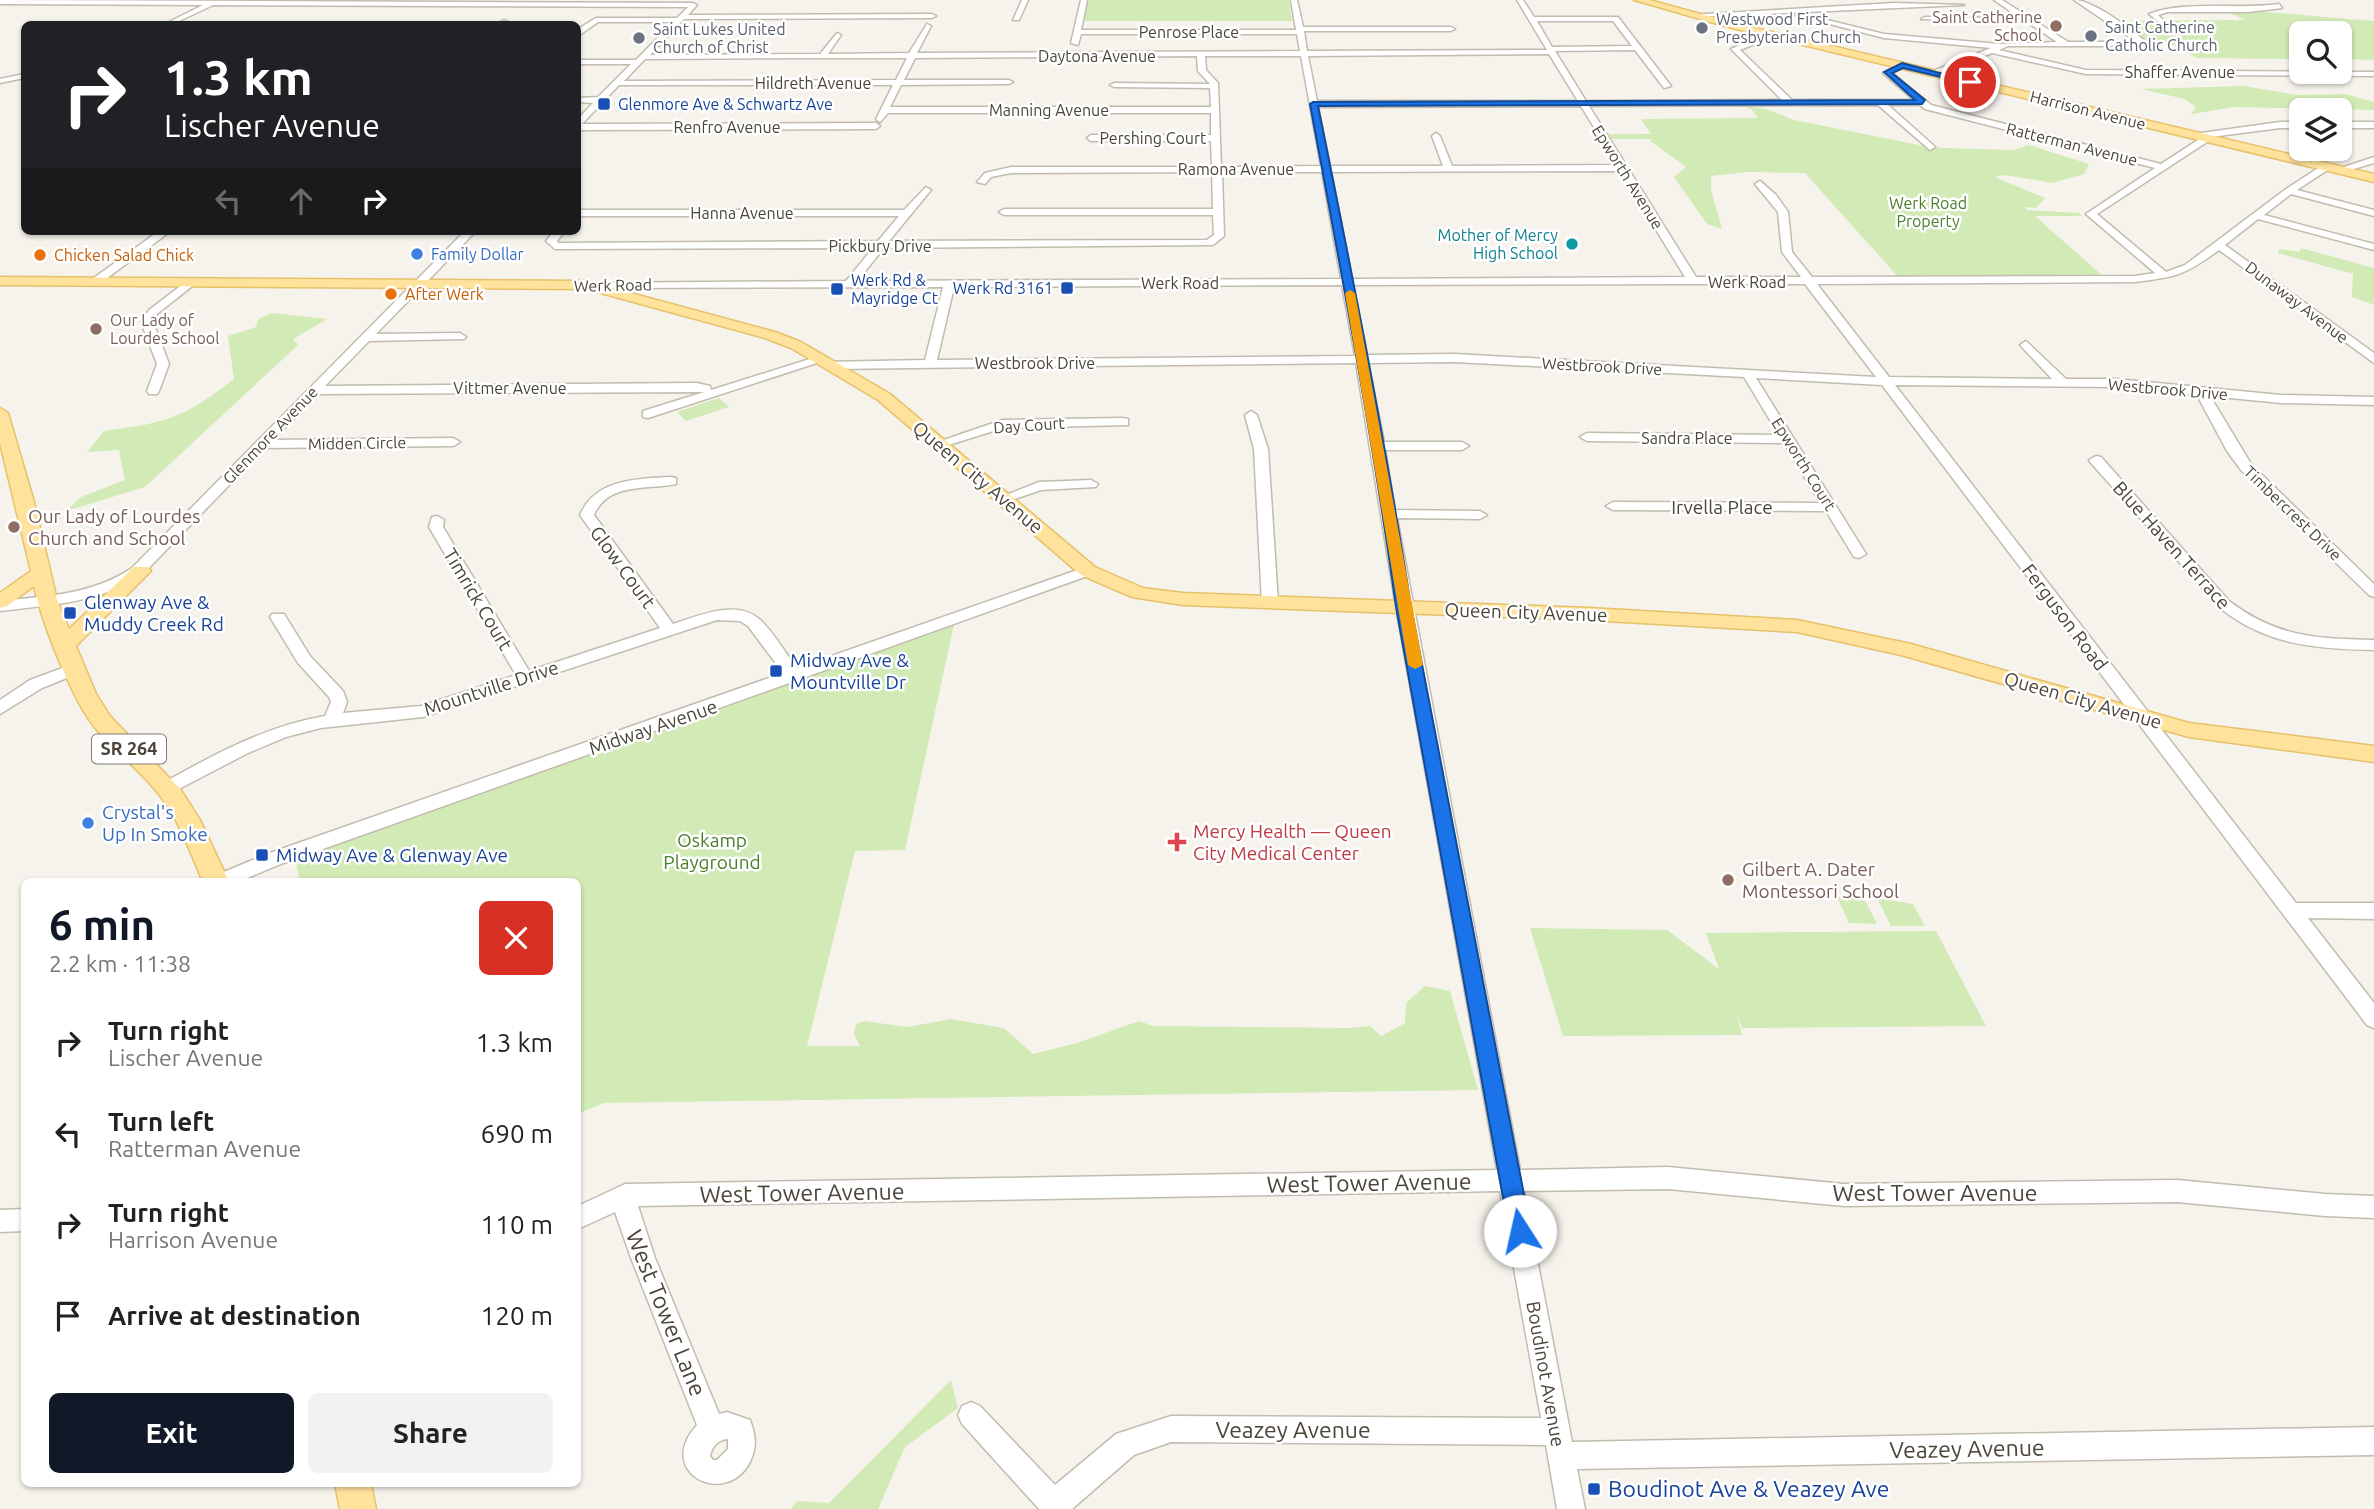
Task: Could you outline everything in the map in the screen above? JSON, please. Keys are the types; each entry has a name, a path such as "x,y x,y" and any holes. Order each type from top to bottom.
{"main road":[{"name":"Harrison Avenue","path":"1639,0 2374,178"},
{"name":"Werk Road","path":"2,282 586,285"},
{"name":"Queen City Avenue","path":"586,285 770,335 796,345 884,397 1088,571 1116,585 1154,596 1183,600 1745,621 1808,628 1904,649 2141,718 2244,739 2374,754"},
{"name":"SR 264","path":"0,413 5,449 47,600 85,695 102,721 167,788 188,820 216,878"},
{"path":"64,646 141,571"},
{"path":"0,604 40,573"},
{"path":"354,1487 358,1509"}],"street":[{"path":"1016,18 1025,0"},
{"path":"1072,56 1084,0"},
{"name":"Boudinot Avenue","path":"1294,0 1349,283 1404,607 1571,1509"},
{"name":"Epworth Avenue","path":"1520,0 1693,282"},
{"path":"1997,0 2066,44"},
{"path":"1784,10 1884,36 1999,46 2144,44 2114,21 2077,0"},
{"path":"175,21 216,1"},
{"path":"2224,10 2251,6 2256,1 2278,3"},
{"path":"3,2 696,3"},
{"path":"257,13 281,2"},
{"path":"315,14 343,2"},
{"path":"581,121 696,3"},
{"path":"2148,21 2160,21 2152,14 2164,6 2224,10 2278,3"},
{"path":"1693,15 1894,5 1959,5"},
{"path":"581,30 596,20 931,18 870,138"},
{"path":"1531,19 1615,19 1667,86"},
{"path":"1924,19 2028,20"},
{"path":"2114,21 2125,21"},
{"name":"Penrose Place","path":"1077,32 1451,29"},
{"path":"1771,34 1735,49 1789,102"},
{"path":"822,57 837,35"},
{"path":"732,57 742,45"},
{"path":"1936,74 1999,46"},
{"name":"Daytona Avenue","path":"581,62 732,57 1304,55 1638,48"},
{"name":"Shaffer Avenue","path":"1989,50 2086,72 2374,74"},
{"path":"1004,212 1218,212 1214,86 1213,80 1202,71 1201,56"},
{"name":"Ratterman Avenue","path":"1902,65 1887,72 1928,107 2162,167"},
{"path":"0,82 21,77"},
{"name":"Hildreth Avenue","path":"616,83 1009,82"},
{"path":"1114,85 1214,86"},
{"path":"581,100 599,100"},
{"path":"1880,102 1930,147"},
{"path":"1313,104 1922,102"},
{"name":"Manning Avenue","path":"884,110 1215,110"},
{"name":"Renfro Avenue","path":"581,125 876,126"},
{"path":"2165,276 2091,214 2202,137 2289,125"},
{"path":"2352,125 2374,125"},
{"path":"1436,136 1448,169"},
{"name":"Pershing Court","path":"1091,138 1216,138"},
{"path":"2340,170 2374,160"},
{"name":"Ramona Avenue","path":"982,183 988,175 1010,170 1621,167"},
{"name":"Werk Road","path":"586,285 2116,280 2165,276 2189,267 2289,191 2326,167"},
{"name":"Ferguson Road","path":"1760,184 1784,215 1784,245 1809,281 2374,1019"},
{"path":"849,284 926,190"},
{"path":"2289,191 2374,213"},
{"name":"Pickbury Drive","path":"556,235 551,241 552,244 1194,245 1213,242 1219,232 1218,212"},
{"name":"Hanna Avenue","path":"581,213 907,213"},
{"path":"2257,216 2374,247"},
{"path":"95,282 160,235"},
{"name":"Glenmore Avenue","path":"0,604 47,600 95,591 141,571 151,556 467,235"},
{"name":"Dunaway Avenue","path":"2219,245 2374,359"},
{"path":"153,391 163,363 147,322 153,312 191,283"},
{"path":"930,363 949,284"},
{"path":"365,338 460,337"},
{"path":"2026,345 2062,382"},
{"name":"Westbrook Drive","path":"648,414 824,362 1454,358 1885,381 2146,385 2281,400 2374,401"},
{"name":"Epworth Court","path":"1748,374 1859,554"},
{"name":"Vittmer Avenue","path":"314,390 706,389"},
{"name":"Timbercrest Drive","path":"2201,391 2234,452 2246,467 2374,592"},
{"path":"1251,415 1261,449 1270,603"},
{"name":"Day Court","path":"939,444 1002,424 1123,422"},
{"name":"Sandra Place","path":"1587,437 1788,439"},
{"name":"Midden Circle","path":"261,444 453,442"},
{"path":"1378,446 1462,446"},
{"name":"Blue Haven Terrace","path":"2096,460 2237,616 2270,633 2300,642 2374,646"},
{"name":"Glow Court","path":"669,629 587,515 596,500 610,491 638,484 671,481"},
{"path":"1003,499 1039,486 1091,484"},
{"name":"Irvella Place","path":"1613,506 1830,508"},
{"path":"1390,514 1480,515"},
{"name":"Timrick Court","path":"437,520 436,527 525,677"},
{"name":"Midway Avenue","path":"227,878 271,859 795,677 1088,571"},
{"name":"Mountville Drive","path":"167,788 268,737 332,720 380,718 424,711 716,615 744,617 754,624 795,677"},
{"path":"278,617 304,659 337,695 339,702 332,720"},
{"path":"0,708 36,684 73,669"},
{"path":"2292,910 2374,911"},
{"name":"West Tower Avenue","path":"581,1217 625,1195 1511,1181 1709,1180 1844,1195 2177,1191 2298,1203 2374,1207"},
{"name":"West Tower Lane","path":"625,1195 628,1216 643,1258 712,1429"},
{"path":"0,1221 21,1220"},
{"path":"971,1415 1055,1506"},
{"name":"Veazey Avenue","path":"1055,1506 1126,1444 1171,1429 1558,1443 1628,1456 2374,1441"}],"green space":[{"path":"1087,0 1289,0 1292,21 1083,21"},
{"path":"2224,10 2374,21 2374,60 2352,59 2352,21 2289,21 2289,59 2197,58 2173,45 2144,44 2114,21 2245,20"},
{"path":"2244,86 2296,95 2345,94 2374,102 2374,110 2352,110 2352,98 2289,98 2289,108 2235,107 2191,114 2196,107 2185,99 2141,89"},
{"name":"Werk Road Property","path":"1742,105 1769,110 1794,120 1919,145 2013,150 2029,145 2089,164 2084,174 2052,183 2005,175 1995,177 2045,198 2036,208 2025,207 2027,210 2079,213 2082,216 2035,216 2104,277 1899,278 1805,173 1747,172 1711,176 1711,190 1722,229 1707,224 1674,177 1686,167 1650,141 1653,139 1612,139 1609,134 1651,134 1641,119 1758,118 1751,109"},
{"path":"2301,248 2374,268 2374,305 2352,297 2353,274 2278,253 2279,249 2300,252"},
{"path":"272,313 327,319 293,339 298,345 145,487 66,511 81,497 125,480 119,450 87,452 104,431 174,417 217,392 234,379 228,336 256,327 258,319"},
{"path":"719,398 729,407 686,421 677,412"},
{"name":"Oskamp Playground","path":"955,620 905,850 855,851 807,1046 860,1046 854,1034 856,1024 864,1021 907,1027 951,1019 1004,1028 1033,1054 1077,1043 1139,1021 1153,1026 1370,1026 1381,1036 1405,1023 1406,1003 1425,986 1450,991 1478,1090 603,1103 581,1113 581,878 299,878 294,852"},
{"path":"1837,897 1864,898 1877,924 1849,923"},
{"path":"1877,898 1913,904 1925,926 1891,926"},
{"path":"1530,928 1667,930 1719,969 1706,933 1936,931 1986,1026 1742,1028 1735,1010 1742,1035 1563,1036"},
{"path":"951,1380 958,1408 905,1447 878,1509 791,1509 797,1501 829,1503"}],"slow traffic":[{"path":"1350,293 1415,665"}],"place":[{"name":"Saint Catherine School","path":"2056,26"},
{"name":"Westwood First Presbyterian Church","path":"1702,28"},
{"name":"Saint Catherine Catholic Church","path":"2091,36"},
{"name":"Saint Lukes United Church of Christ","path":"639,38"},
{"name":"Glenmore Ave & Schwartz Ave","path":"604,104"},
{"name":"Mother of Mercy High School","path":"1572,244"},
{"name":"Family Dollar","path":"417,254"},
{"name":"Chicken Salad Chick","path":"40,255"},
{"name":"Werk Rd 3161","path":"1067,288"},
{"name":"Werk Rd & Mayridge Ct","path":"837,289"},
{"name":"After Werk","path":"391,294"},
{"name":"Our Lady of Lourdes School","path":"96,329"},
{"name":"Our Lady of Lourdes Church and School","path":"14,527"},
{"name":"Glenway Ave & Muddy Creek Rd","path":"70,613"},
{"name":"Midway Ave & Mountville Dr","path":"776,671"},
{"name":"Crystal's Up In Smoke","path":"88,823"},
{"name":"Mercy Health — Queen City Medical Center","path":"1177,842"},
{"name":"Midway Ave & Glenway Ave","path":"262,855"},
{"name":"Gilbert A. Dater Montessori School","path":"1728,880"},
{"name":"Boudinot Ave & Veazey Ave","path":"1594,1489"}],"route":[{"path":"1520,1231 1404,607 1348,279 1313,104 1922,102 1887,72 1902,65 1970,82"}]}
